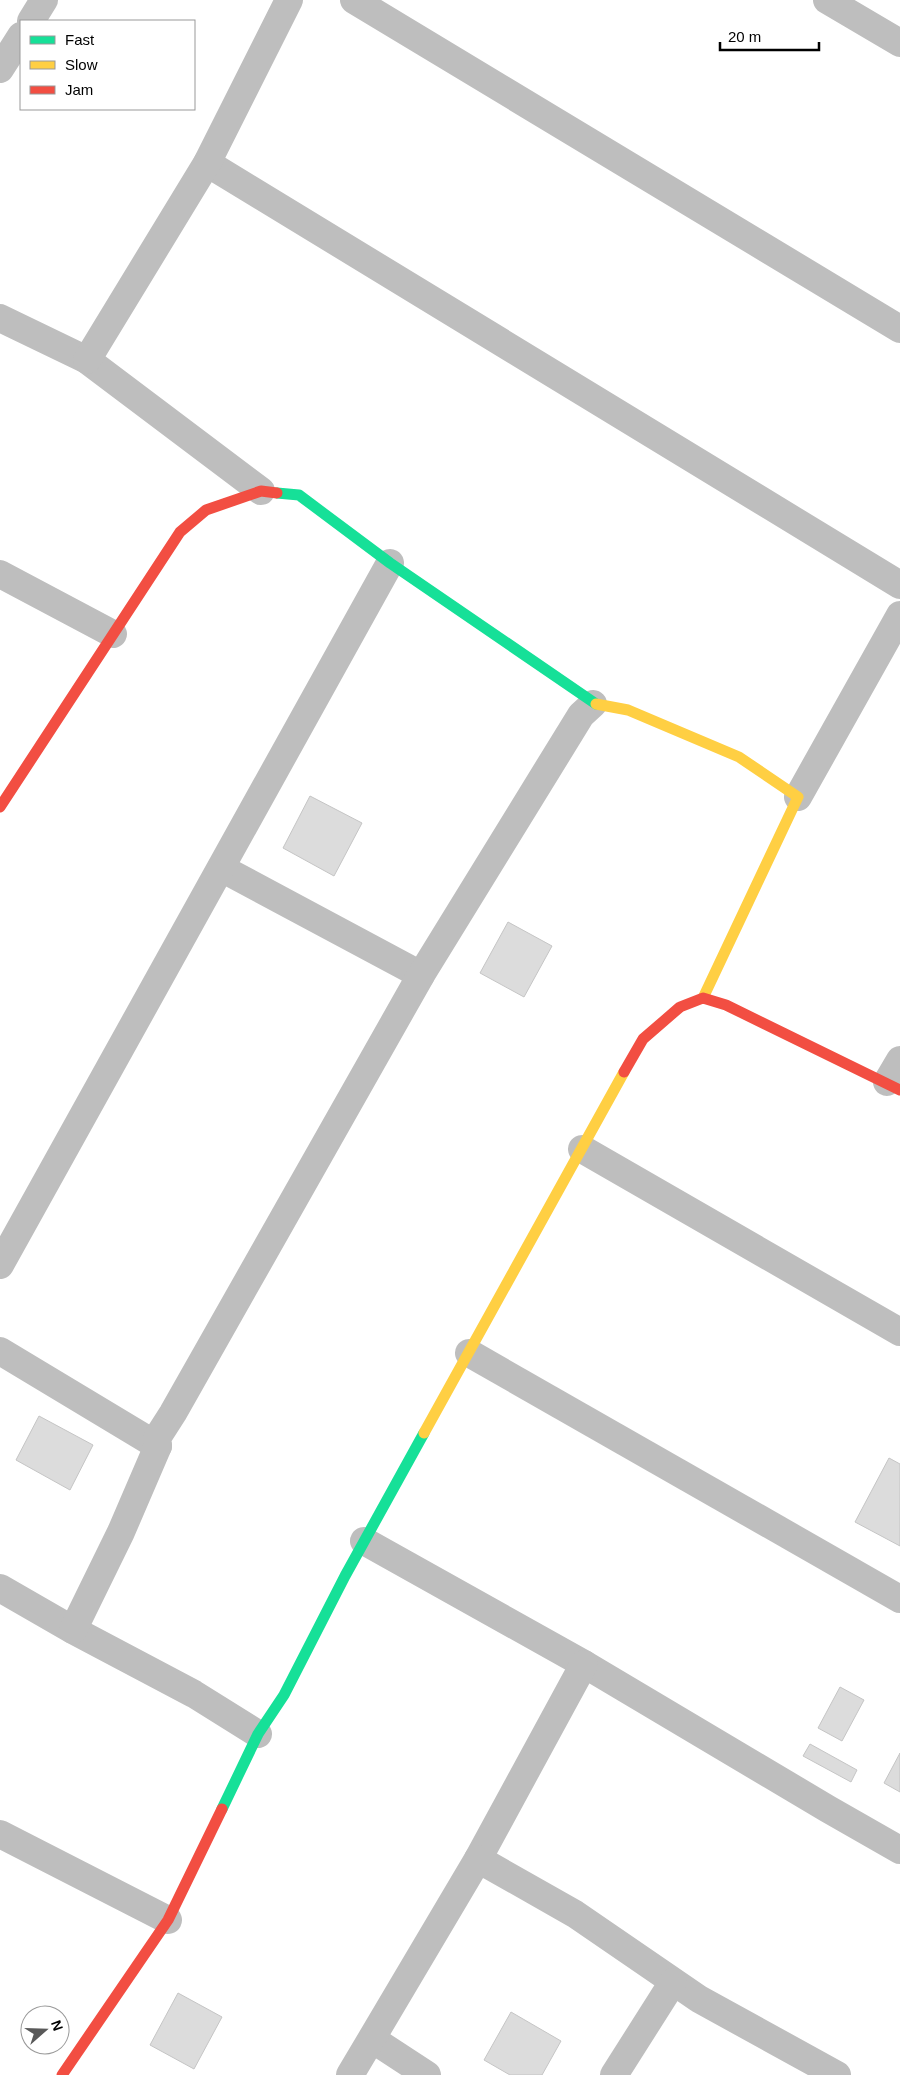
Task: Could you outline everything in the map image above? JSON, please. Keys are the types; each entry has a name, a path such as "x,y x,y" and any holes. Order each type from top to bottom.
{"street":[{"path":"32,20 44,0"},
{"path":"87,360 207,163 289,0"},
{"path":"354,0 900,329"},
{"path":"826,0 900,43"},
{"path":"0,69 20,38"},
{"path":"207,163 900,585"},
{"path":"0,318 87,360 261,490"},
{"path":"0,807 180,532 206,510 261,490 299,495 390,563 593,704 628,710 740,757 798,797"},
{"path":"0,1264 390,563"},
{"path":"0,574 113,634"},
{"path":"703,998 798,797 900,615"},
{"path":"73,1630 120,1532 158,1446 157,1438 178,1405 421,975 581,715 593,704"},
{"path":"220,868 421,975"},
{"path":"62,2075 168,1920 258,1734 284,1695 364,1541 643,1039 680,1007 703,998 726,1005 896,1078"},
{"path":"582,1149 900,1332"},
{"path":"0,1351 158,1446"},
{"path":"468,1353 900,1599"},
{"path":"364,1541 584,1664 900,1850"},
{"path":"0,1588 73,1630 194,1694 258,1734"},
{"path":"350,2075 478,1859 584,1664"},
{"path":"0,1834 168,1920"},
{"path":"478,1859 575,1914 699,1999 837,2075"},
{"path":"614,2075 673,1982"},
{"path":"372,2039 428,2075"}],"building":[{"path":"310,796 362,823 334,876 283,848"},
{"path":"508,922 552,946 524,997 480,973"},
{"path":"39,1416 93,1445 70,1490 16,1460"},
{"path":"889,1458 900,1464 900,1546 855,1522"},
{"path":"840,1687 864,1700 842,1741 818,1728"},
{"path":"810,1744 857,1770 851,1782 803,1756"},
{"path":"900,1753 900,1792 884,1783"},
{"path":"178,1993 222,2017 194,2069 150,2045"},
{"path":"511,2012 561,2041 542,2075 510,2075 484,2060"}],"traffic: fast":[{"path":"277,493 299,495 390,563 596,704"},
{"path":"222,1809 258,1734 284,1695 345,1576 424,1433"}],"traffic: slow":[{"path":"596,704 628,710 739,757 798,797 703,998"},
{"path":"424,1433 624,1072"}],"traffic: jam":[{"path":"0,807 180,532 206,510 261,491 277,493"},
{"path":"624,1072 643,1039 680,1007 703,998 726,1005 900,1090"},
{"path":"62,2075 168,1920 222,1809"}]}
